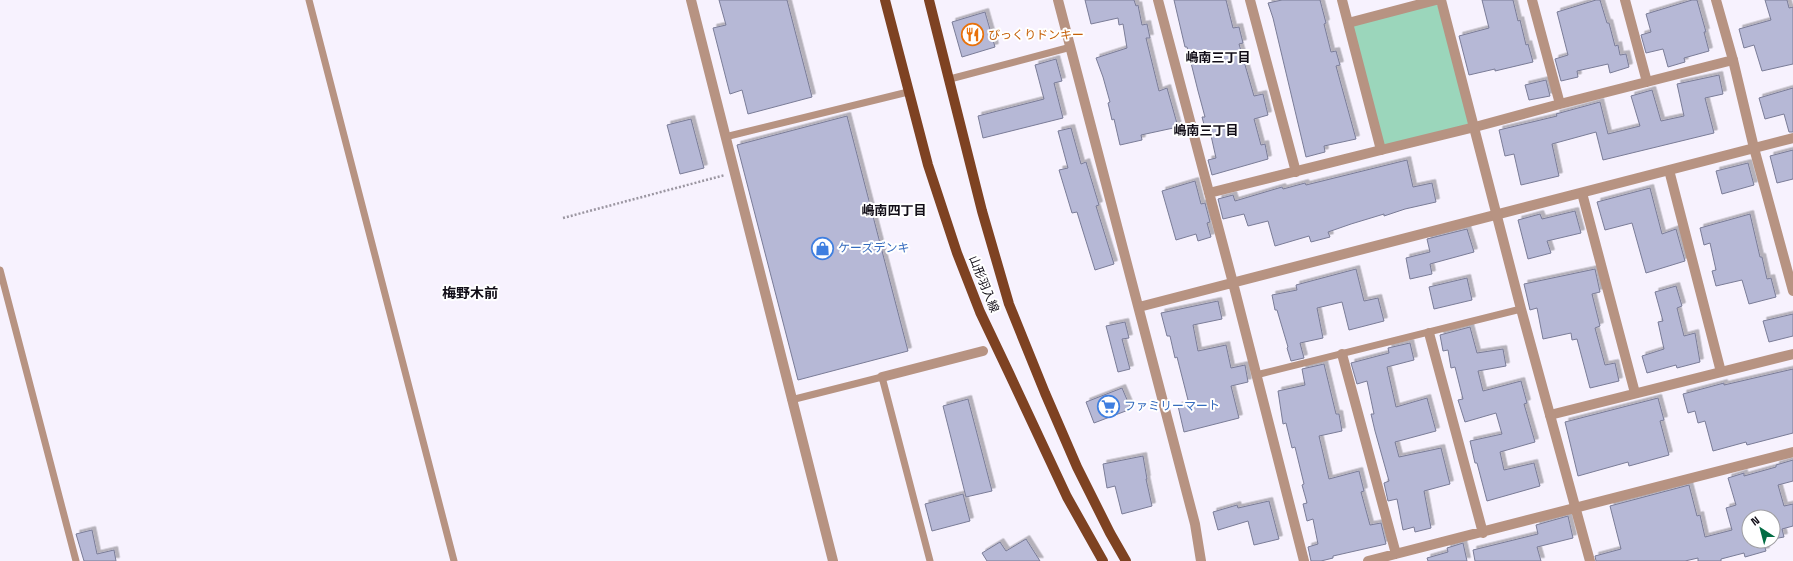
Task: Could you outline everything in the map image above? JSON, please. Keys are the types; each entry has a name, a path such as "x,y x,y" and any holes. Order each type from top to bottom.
{"main road":[{"name":"山形羽入線","path":"885,0 928,165 957,254 980,312 1067,497 1103,561"},
{"name":"山形羽入線","path":"929,0 982,211 1009,304 1077,468 1126,561"}],"street":[{"path":"691,0 791,400 833,561"},
{"path":"1058,0 1195,524 1201,561"},
{"path":"1158,0 1233,283 1304,561"},
{"path":"1250,0 1296,172"},
{"path":"1342,0 1381,150"},
{"path":"1348,23 1436,0"},
{"path":"1441,0 1521,309 1590,561"},
{"path":"1532,0 1560,104"},
{"path":"1625,0 1647,82"},
{"path":"1716,0 1793,291"},
{"path":"1209,193 1475,127 1733,60"},
{"path":"1139,307 1793,138"},
{"path":"1669,170 1721,372"},
{"path":"1582,193 1635,393"},
{"path":"1429,333 1483,533"},
{"path":"882,377 983,351"},
{"path":"1342,354 1396,554"},
{"path":"1550,416 1635,393 1793,354"},
{"path":"1368,561 1483,533 1793,452"}],"lane":[{"path":"309,0 454,561"},
{"path":"950,79 1071,47"},
{"path":"725,137 908,92"},
{"path":"0,270 76,561"},
{"path":"1256,375 1521,309"},
{"path":"791,400 882,377 930,561"}],"path":[{"path":"563,218 734,173"}],"green space":[{"path":"1436,0 1475,127 1381,150 1348,23"}],"building":[{"path":"719,0 787,0 812,97 748,114 742,90 730,94 713,28 726,25"},
{"path":"1085,0 1134,0 1136,6 1138,5 1142,25 1147,24 1150,38 1146,38 1159,91 1167,88 1178,127 1141,135 1142,140 1120,145 1114,119 1112,120 1108,103 1110,102 1096,58 1127,48 1123,24 1119,25 1118,18 1091,24"},
{"path":"1174,0 1226,0 1233,28 1239,27 1243,43 1239,44 1254,96 1263,94 1268,115 1254,119 1261,145 1265,144 1268,159 1212,175 1208,160 1216,158 1210,131 1206,132 1202,117 1205,117 1187,47 1185,47"},
{"path":"1282,0 1320,0 1331,52 1336,51 1340,65 1336,66 1356,139 1324,146 1325,152 1306,157 1273,18 1268,3"},
{"path":"1482,0 1513,0 1518,21 1520,20 1526,45 1528,44 1533,62 1495,71 1495,69 1469,75 1459,36 1489,28"},
{"path":"1600,0 1607,23 1609,23 1615,46 1618,45 1620,55 1626,54 1629,67 1610,73 1608,64 1577,71 1578,77 1561,81 1555,59 1568,55 1557,12"},
{"path":"1692,0 1697,0 1706,32 1704,32 1709,51 1684,58 1685,62 1668,67 1663,49 1646,53 1641,35 1651,32 1646,14"},
{"path":"1765,0 1787,0 1789,8 1793,7 1793,64 1762,71 1754,45 1744,48 1739,29 1771,20"},
{"name":"びっくりドンキー","path":"985,12 995,47 962,57 952,22"},
{"path":"1056,59 1062,81 1054,83 1063,118 983,138 978,116 1044,99 1035,65"},
{"path":"1719,75 1723,94 1705,98 1714,133 1603,160 1596,132 1552,144 1559,176 1521,185 1514,154 1505,156 1499,130 1557,116 1556,114 1600,102 1608,134 1640,126 1631,96 1652,90 1661,121 1684,116 1677,84"},
{"path":"1546,80 1550,96 1529,100 1525,85"},
{"path":"1793,88 1793,132 1789,132 1784,114 1765,119 1759,98"},
{"name":"ケーズデンキ","path":"847,116 908,351 798,380 737,145"},
{"path":"691,119 704,168 680,174 667,125"},
{"path":"1071,128 1081,164 1086,162 1099,205 1096,206 1114,264 1095,270 1077,212 1072,213 1059,170 1068,168 1058,131"},
{"path":"1793,150 1793,179 1777,183 1770,156"},
{"path":"1407,160 1413,187 1432,183 1436,202 1405,209 1384,216 1384,214 1351,224 1328,232 1330,237 1311,242 1309,236 1275,246 1268,221 1248,226 1244,214 1223,219 1218,199 1233,195 1235,201 1282,187 1283,189 1305,183 1306,185"},
{"path":"1748,163 1754,185 1722,194 1716,171"},
{"path":"1195,181 1201,204 1205,203 1210,222 1207,223 1211,237 1198,241 1196,234 1176,240 1162,191"},
{"path":"1650,188 1662,234 1676,229 1685,261 1646,273 1632,223 1605,230 1597,202"},
{"path":"1575,211 1581,233 1547,241 1551,253 1528,259 1518,220 1540,214 1542,219"},
{"path":"1750,214 1760,257 1762,257 1767,279 1771,278 1776,297 1749,304 1742,280 1716,286 1712,271 1716,270 1710,243 1704,245 1700,228"},
{"path":"1467,229 1474,252 1430,264 1432,274 1410,279 1406,258 1430,252 1427,239"},
{"path":"1356,269 1364,301 1378,298 1384,321 1349,330 1342,302 1317,308 1323,338 1300,343 1304,358 1291,361 1277,310 1275,310 1272,295 1297,290 1296,285"},
{"path":"1595,269 1600,292 1592,294 1600,326 1595,328 1605,365 1615,363 1619,381 1590,388 1577,339 1572,340 1571,333 1543,339 1537,308 1530,310 1524,284"},
{"path":"1467,278 1472,300 1434,309 1429,287"},
{"path":"1676,286 1682,306 1677,308 1684,336 1695,333 1700,362 1677,368 1676,365 1647,373 1642,356 1664,349 1658,322 1663,321 1655,292"},
{"path":"1218,301 1222,319 1193,325 1198,351 1226,345 1231,368 1245,365 1248,382 1231,386 1239,418 1184,432 1178,406 1189,404 1177,357 1175,358 1170,336 1167,336 1161,313"},
{"path":"1793,314 1793,336 1769,342 1763,321"},
{"path":"1125,322 1129,338 1122,339 1130,369 1118,372 1106,326"},
{"path":"1470,327 1477,353 1503,349 1506,366 1478,371 1483,391 1521,381 1527,403 1524,404 1535,442 1500,452 1504,470 1534,463 1540,486 1487,501 1470,441 1502,434 1496,413 1465,422 1458,400 1463,399 1455,367 1451,368 1448,350 1443,351 1440,335"},
{"path":"1410,343 1414,360 1387,367 1396,407 1427,398 1436,431 1395,442 1399,457 1441,448 1450,484 1424,491 1431,528 1415,532 1414,527 1403,530 1397,499 1388,501 1384,483 1389,481 1371,414 1374,414 1367,381 1357,384 1351,363 1389,353 1388,348"},
{"path":"1324,364 1336,414 1339,414 1342,431 1319,436 1329,479 1359,471 1364,491 1361,492 1370,525 1381,523 1386,544 1333,556 1333,558 1321,561 1311,561 1308,547 1318,544 1313,519 1307,521 1303,504 1307,503 1302,485 1304,484 1295,447 1292,448 1286,423 1283,424 1278,391 1305,385 1302,369"},
{"path":"1793,369 1793,433 1747,445 1746,442 1713,451 1705,421 1698,423 1695,411 1688,413 1683,394 1724,383 1724,385"},
{"name":"ファミリーマート","path":"1122,388 1131,409 1094,423 1086,402"},
{"path":"1658,398 1664,420 1660,421 1669,455 1629,466 1628,462 1578,476 1565,422"},
{"path":"968,399 992,491 966,497 943,406"},
{"path":"1143,456 1152,506 1122,514 1115,486 1107,488 1103,464"},
{"path":"1793,460 1793,481 1778,485 1784,506 1793,504 1793,526 1782,529 1784,537 1781,538 1781,509 1741,509 1741,549 1765,549 1766,551 1745,557 1744,553 1721,559 1721,561 1698,561 1698,558 1685,561 1596,561 1595,556 1621,549 1610,506 1689,485 1697,516 1700,515 1705,537 1732,530 1726,508 1736,505 1728,478 1744,473 1744,476 1776,467 1776,465"},
{"path":"963,494 970,521 932,531 925,504"},
{"path":"1269,501 1279,539 1254,545 1248,521 1218,530 1213,512 1237,505 1238,508"},
{"path":"1568,516 1573,538 1537,547 1541,561 1475,561 1473,550 1538,534 1536,525"},
{"path":"92,530 97,554 114,550 116,561 84,561 76,534"},
{"path":"1026,539 1040,561 987,561 982,553 1000,542 1006,551"},
{"path":"1463,543 1467,561 1428,561 1427,558 1448,552 1447,548"}],"place":[{"name":"びっくりドンキー","path":"973,35"},
{"name":"ケーズデンキ","path":"823,248"},
{"name":"ファミリーマート","path":"1108,406"}],"district":[{"name":"嶋南三丁目","path":"1218,57"},
{"name":"嶋南三丁目","path":"1206,130"},
{"name":"嶋南四丁目","path":"894,210"},
{"name":"梅野木前","path":"470,293"}]}
